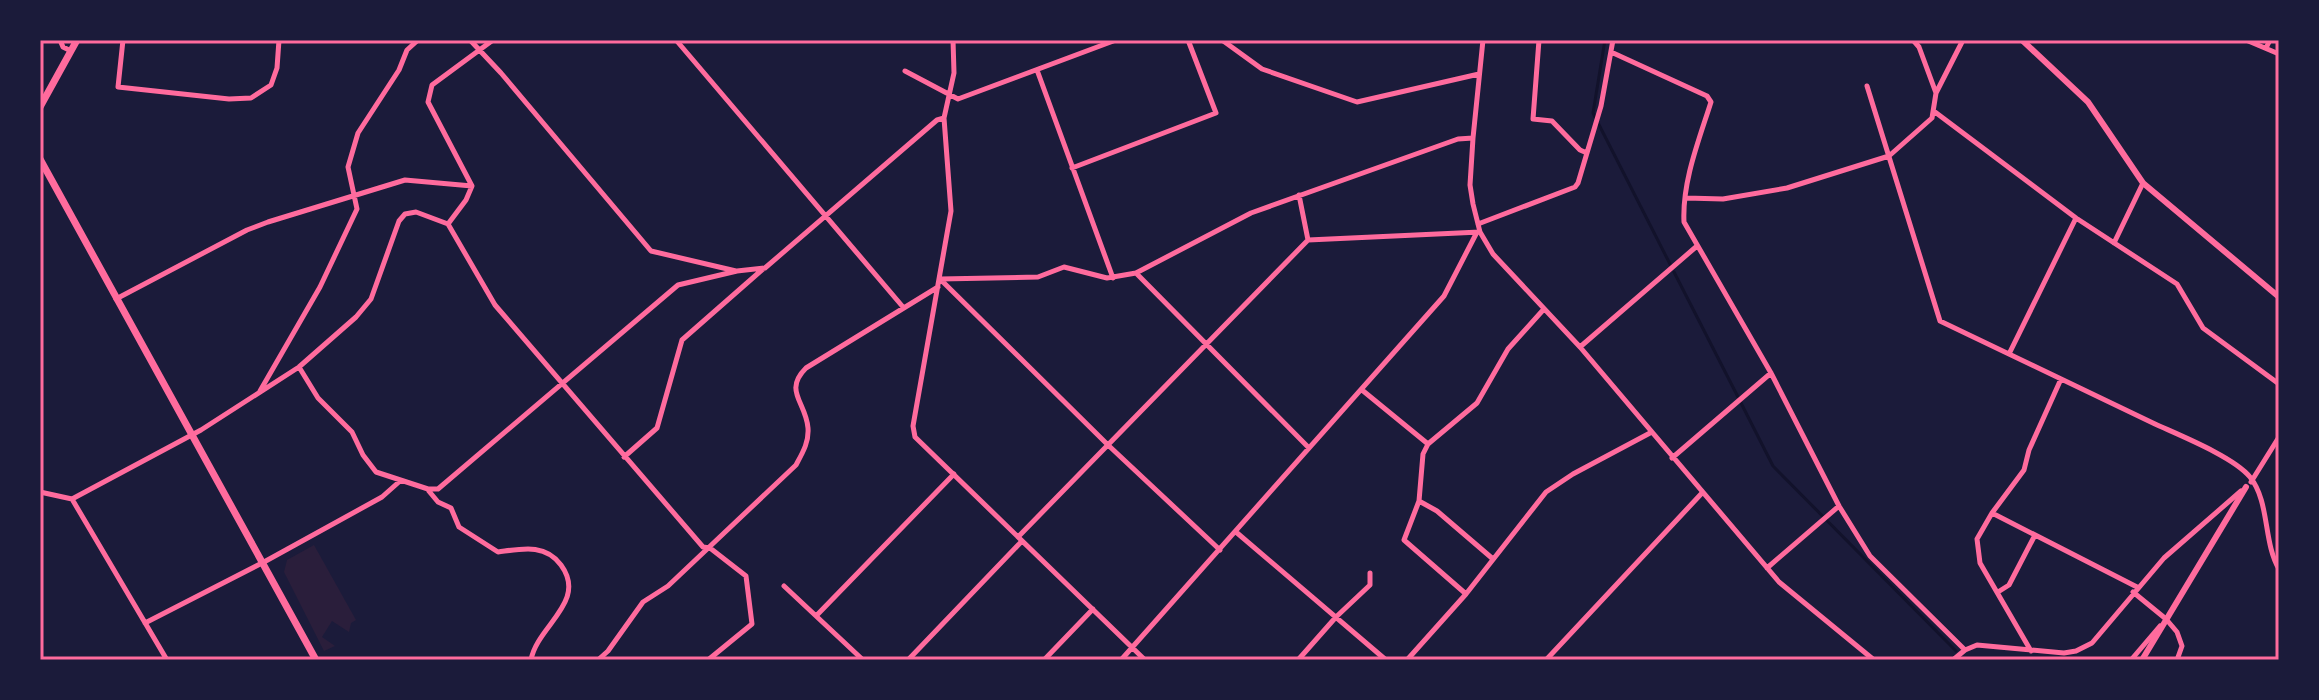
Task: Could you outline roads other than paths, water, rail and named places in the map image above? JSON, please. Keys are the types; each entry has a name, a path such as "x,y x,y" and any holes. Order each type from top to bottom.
{"main road":[{"path":"40,107 77,40"},
{"path":"40,159 316,660"}],"street":[{"path":"60,40 63,47 71,51"},
{"path":"123,40 118,87 229,99 251,98 271,85 277,68 279,40"},
{"path":"260,392 320,287 357,209 348,167 358,133 399,70 407,50 418,40"},
{"path":"470,40 651,251 737,271"},
{"path":"472,186 428,102 432,85 493,40"},
{"path":"676,40 903,307"},
{"path":"953,40 954,73 944,118 951,211 913,426 915,437 1145,660"},
{"path":"905,71 958,99 1116,40"},
{"path":"1072,168 1216,113 1188,40"},
{"path":"1222,40 1262,69 1357,102 1479,74"},
{"path":"1121,660 1444,296 1478,233 1470,185 1483,40"},
{"path":"1539,40 1533,119 1552,121 1580,150 1587,153"},
{"path":"1478,224 1575,187 1598,114 1613,40"},
{"path":"1686,198 1723,199 1787,188 1889,156 1935,112 1936,93 1919,47 1913,40"},
{"path":"1936,93 1963,40"},
{"path":"2022,40 2088,102 2143,183 2279,297"},
{"path":"2246,40 2279,54"},
{"path":"2266,48 2270,40"},
{"path":"1611,52 1707,96 1711,102 1695,154 1684,222 1771,373 1839,506 1870,556 1965,650"},
{"path":"1037,70 1113,278"},
{"path":"1867,86 1940,321 2204,447 2246,472 2259,494 2272,557 2279,569"},
{"path":"1935,112 2076,218 2177,284 2203,328 2279,384"},
{"path":"624,457 657,428 682,340 937,120 944,118"},
{"path":"940,279 1038,277 1064,267 1113,278 1136,273 1251,213 1458,139 1473,138"},
{"path":"116,299 247,230 356,194 405,180 472,186"},
{"path":"2114,243 2143,183"},
{"path":"448,224 466,200 472,186"},
{"path":"1299,195 1308,240"},
{"path":"40,492 72,499 191,434 299,367 356,317 371,299 399,221 405,214 416,212 448,224 495,305 703,547 710,548 746,576 752,624 708,660"},
{"path":"2009,354 2076,218"},
{"path":"908,660 1108,445 1308,240 1478,233"},
{"path":"1478,233 1500,263 1580,347 1779,582 1874,660"},
{"path":"1580,347 1697,246"},
{"path":"299,367 318,398 352,432 372,468 384,476 438,489 678,285 737,271 765,268"},
{"path":"1136,273 1309,448"},
{"path":"940,279 1108,445 1220,550"},
{"path":"598,660 608,651 635,610 668,586 796,465 806,447 808,426 794,386 797,376 938,287"},
{"path":"1466,594 1404,540 1419,501 1423,454 1428,444 1477,403 1508,349 1544,309"},
{"path":"1672,458 1771,373"},
{"path":"2031,651 1980,563 1977,539 2024,470 2029,450 2061,379"},
{"path":"1362,390 1428,444"},
{"path":"1407,660 1466,594 1554,485 1650,433"},
{"path":"1953,660 1977,645 2064,653 2092,643 2164,558 2253,480 2279,437"},
{"path":"817,615 954,474"},
{"path":"145,623 382,497 400,481"},
{"path":"2142,660 2246,487"},
{"path":"428,489 438,502 451,508 459,527 498,552 527,548 545,550 559,562 569,584 567,602 539,641 531,660"},
{"path":"1546,660 1702,493"},
{"path":"72,499 167,660"},
{"path":"1419,501 1437,511 1493,559"},
{"path":"1767,568 1839,506"},
{"path":"1992,513 2135,589 2177,632 2182,646 2177,660"},
{"path":"1236,532 1386,660"},
{"path":"1998,592 2009,585 2035,535"},
{"path":"1298,660 1370,585 1370,573"},
{"path":"784,586 863,660"},
{"path":"1044,660 1093,609"},
{"path":"2131,660 2166,619"}],"waterway":[{"path":"1605,40 1593,113 1671,266"},
{"path":"1674,272 1738,397"},
{"path":"1741,403 1773,466 1956,651"}]}
